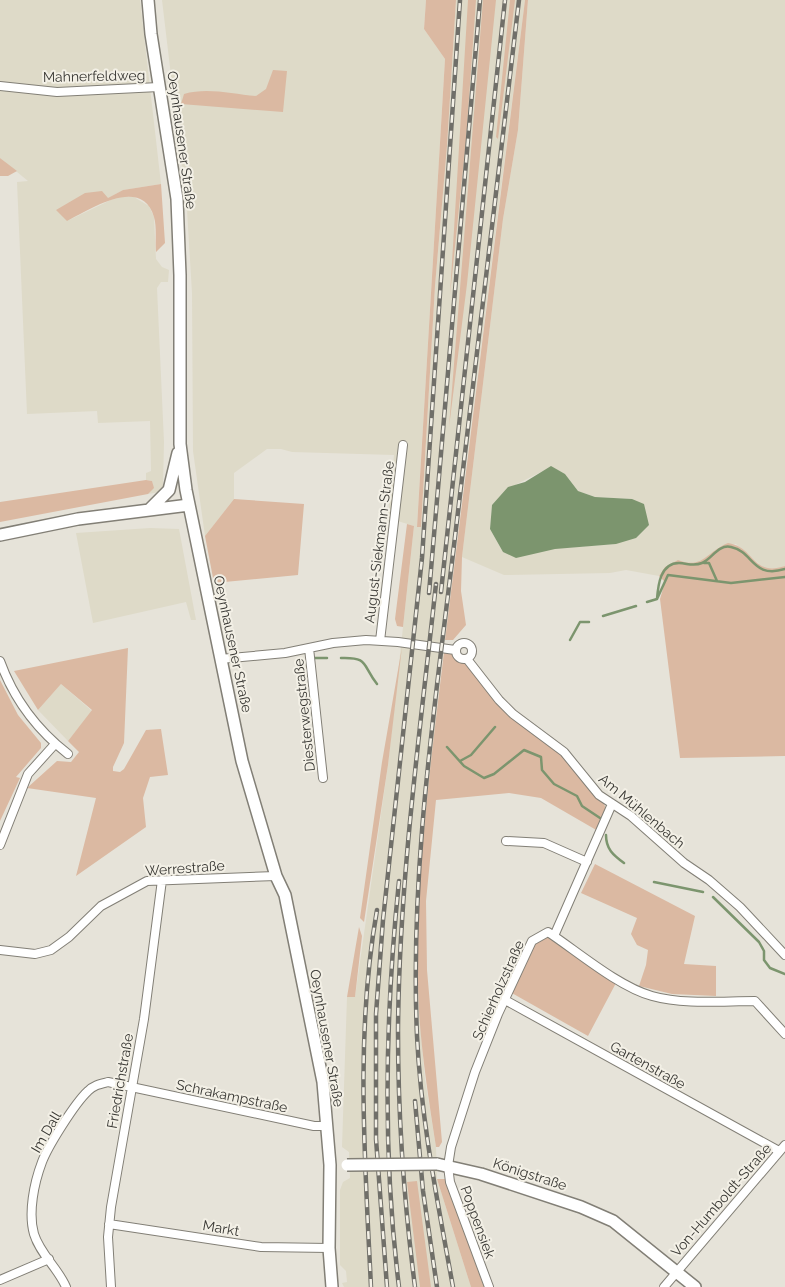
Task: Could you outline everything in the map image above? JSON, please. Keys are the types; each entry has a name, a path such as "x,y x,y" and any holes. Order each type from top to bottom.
{"main road":[{"name":"Oeynhausener Straße","path":"148,0 159,87 177,200 180,275 180,444 189,504 220,659 248,783 276,876 285,895 323,1082 330,1165 329,1248 332,1287"},
{"path":"150,509 169,490 180,444"},
{"path":"0,535 53,523 189,504"},
{"name":"Königstraße","path":"330,1165 442,1165 481,1174 581,1207 613,1221 695,1287"}],"street":[{"name":"Mahnerfeldweg","path":"0,86 57,92 159,87"},
{"name":"August-Siekmann-Straße","path":"380,641 403,445"},
{"path":"220,659 285,653 333,643 380,641 456,650"},
{"path":"460,644 468,644 472,651 467,659 458,657 456,650 460,644"},
{"name":"Diesterwegstraße","path":"310,648 323,778"},
{"name":"Am Mühlenbach","path":"467,659 499,700 513,714 564,752 599,794 632,816 684,863 709,880 740,907 785,955"},
{"path":"0,661 17,698 32,722 68,754"},
{"path":"0,845 28,774 55,744"},
{"path":"612,804 554,936 632,989 652,996 672,1000 755,1001 785,1034"},
{"path":"506,841 544,843 587,862"},
{"name":"Werrestraße","path":"0,950 34,954 51,950 69,937 101,906 138,885 162,880 276,876"},
{"name":"Friedrichstraße","path":"111,1287 109,1224 145,1011 162,880"},
{"name":"Schierholzstraße","path":"442,1165 451,1147 475,1072 532,940 548,932 554,936"},
{"name":"Gartenstraße","path":"505,1000 782,1148"},
{"name":"Im Dall","path":"66,1287 34,1235 31,1210 43,1160 78,1102 87,1092 95,1086 108,1082 131,1088"},
{"name":"Schrakampstraße","path":"131,1088 314,1126 327,1126"},
{"name":"Von-Humboldt-Straße","path":"664,1287 782,1148"},
{"name":"Poppensiek","path":"442,1165 489,1287"},
{"name":"Markt","path":"109,1224 260,1247 329,1248"},
{"path":"0,1280 50,1259"}],"shaded area":[{"path":"0,0 140,0 161,184 123,190 67,221 117,197 134,197 149,206 154,217 156,259 162,267 169,270 168,282 161,282 157,288 164,442 163,484 165,486 160,492 148,494 153,488 152,481 146,480 146,473 151,471 150,421 98,423 97,411 27,414 17,182 28,181 0,158"},
{"path":"162,0 426,0 424,29 445,59 417,526 421,527 435,286 447,146 456,0 525,0 458,529 438,698 422,865 419,1011 425,1079 436,1147 437,1179 471,1287 344,1287 342,1283 347,1282 346,1271 340,1265 340,1190 343,1182 350,1178 349,1152 342,1147 347,997 355,997 388,765 414,526 388,518 394,455 292,452 281,449 267,449 234,473 234,499 205,536 193,451 192,293 187,210"},
{"path":"426,0 456,0 447,146 435,286 421,527 417,527 445,59 424,29"},
{"path":"468,0 476,0 466,140 450,295"},
{"path":"483,0 496,0 467,284 449,427"},
{"path":"510,0 515,0 498,139 496,137"},
{"path":"525,0 528,0 518,130 503,219 462,557 461,591 466,625 453,640 445,640"},
{"path":"528,0 785,0 785,566 773,570 765,569 736,544 719,547 702,562 665,567 659,576 626,570 610,573 504,575 462,557 503,219 518,130","holes":["551,467 565,474 578,491 595,497 632,499 616,544 503,552 490,529 492,505 517,484"]},
{"path":"273,70 287,71 283,112 181,104 184,94 202,91 256,96 266,89"},
{"path":"0,158 17,171 8,176 0,176"},
{"path":"161,184 165,243 156,252 154,217 148,205 138,198 114,199 67,221 56,210 85,193 102,191 108,198 123,190"},
{"path":"551,466 565,474 578,491 595,497 632,499 644,504 649,525 636,538 616,544 555,549 516,558 503,552 490,529 492,505 508,487 525,482"},
{"path":"146,480 152,481 154,488 148,494 0,522 0,502"},
{"path":"234,499 304,504 298,575 214,583 205,536"},
{"path":"407,524 414,526 403,627 397,626 395,619"},
{"path":"150,528 179,529 196,620 191,620 186,602 93,623 76,533"},
{"path":"728,543 744,550 766,568 785,566 785,756 680,758 660,599 665,582 659,576 665,567 678,560 693,563 699,561"},
{"path":"402,647 388,765 364,922 360,918 382,762"},
{"path":"128,648 124,743 113,771 120,772 124,769 146,730 161,729 168,775 150,777 143,798 146,827 76,876 96,798 27,788 57,761 71,762 79,752 68,741 92,710 61,684 38,710 14,671"},
{"path":"444,652 452,654 471,669 509,715 565,757 592,793 604,804 607,811 598,831 541,798 509,793 436,800 426,901 427,970 442,1142 439,1147 436,1147 420,1029 418,922 424,832"},
{"path":"0,680 18,715 41,743 41,748 16,777 20,778 0,821"},
{"path":"61,684 92,711 68,741 38,710"},
{"path":"595,864 695,916 684,964 716,966 716,996 672,994 639,986 646,965 648,950 637,945 631,934 637,918 581,893"},
{"path":"359,927 362,936 355,997 347,997"},
{"path":"547,936 616,983 588,1036 510,992 533,943"},
{"path":"437,1179 445,1179 484,1287 471,1287"},
{"path":"417,1181 431,1287 420,1287 407,1182"}],"waterway":[{"path":"657,599 661,576 668,567 679,563 699,564 726,547 739,550 759,568 774,571 785,569"},
{"path":"704,563 709,563 717,581"},
{"path":"647,602 657,599 668,575 731,583 785,577"},
{"path":"603,616 636,606"},
{"path":"570,640 580,622 589,622"},
{"path":"314,658 327,658"},
{"path":"341,658 361,661 377,684"},
{"path":"460,761 471,755 495,727"},
{"path":"447,747 464,766 484,778 494,774 524,750 541,757 542,770 554,784 577,796 582,806 600,818"},
{"path":"606,835 607,844 611,851 624,863"},
{"path":"654,882 703,892"},
{"path":"713,897 759,942 764,951 764,960 770,968 785,974"}],"railway":[{"path":"387,1287 376,1139 376,1014 383,920 422,558 460,0"},
{"path":"429,593 480,0"},
{"path":"441,592 505,0"},
{"path":"453,1287 431,1162 419,1068 416,976 420,858 431,739 519,0"},
{"path":"415,1287 400,1127 398,1063 399,975 411,807 436,584"},
{"path":"399,881 388,1033 387,1084 390,1185 399,1287"},
{"path":"371,1287 364,1145 364,1051 370,957 377,910"},
{"path":"415,1101 423,1191 437,1287"}]}
